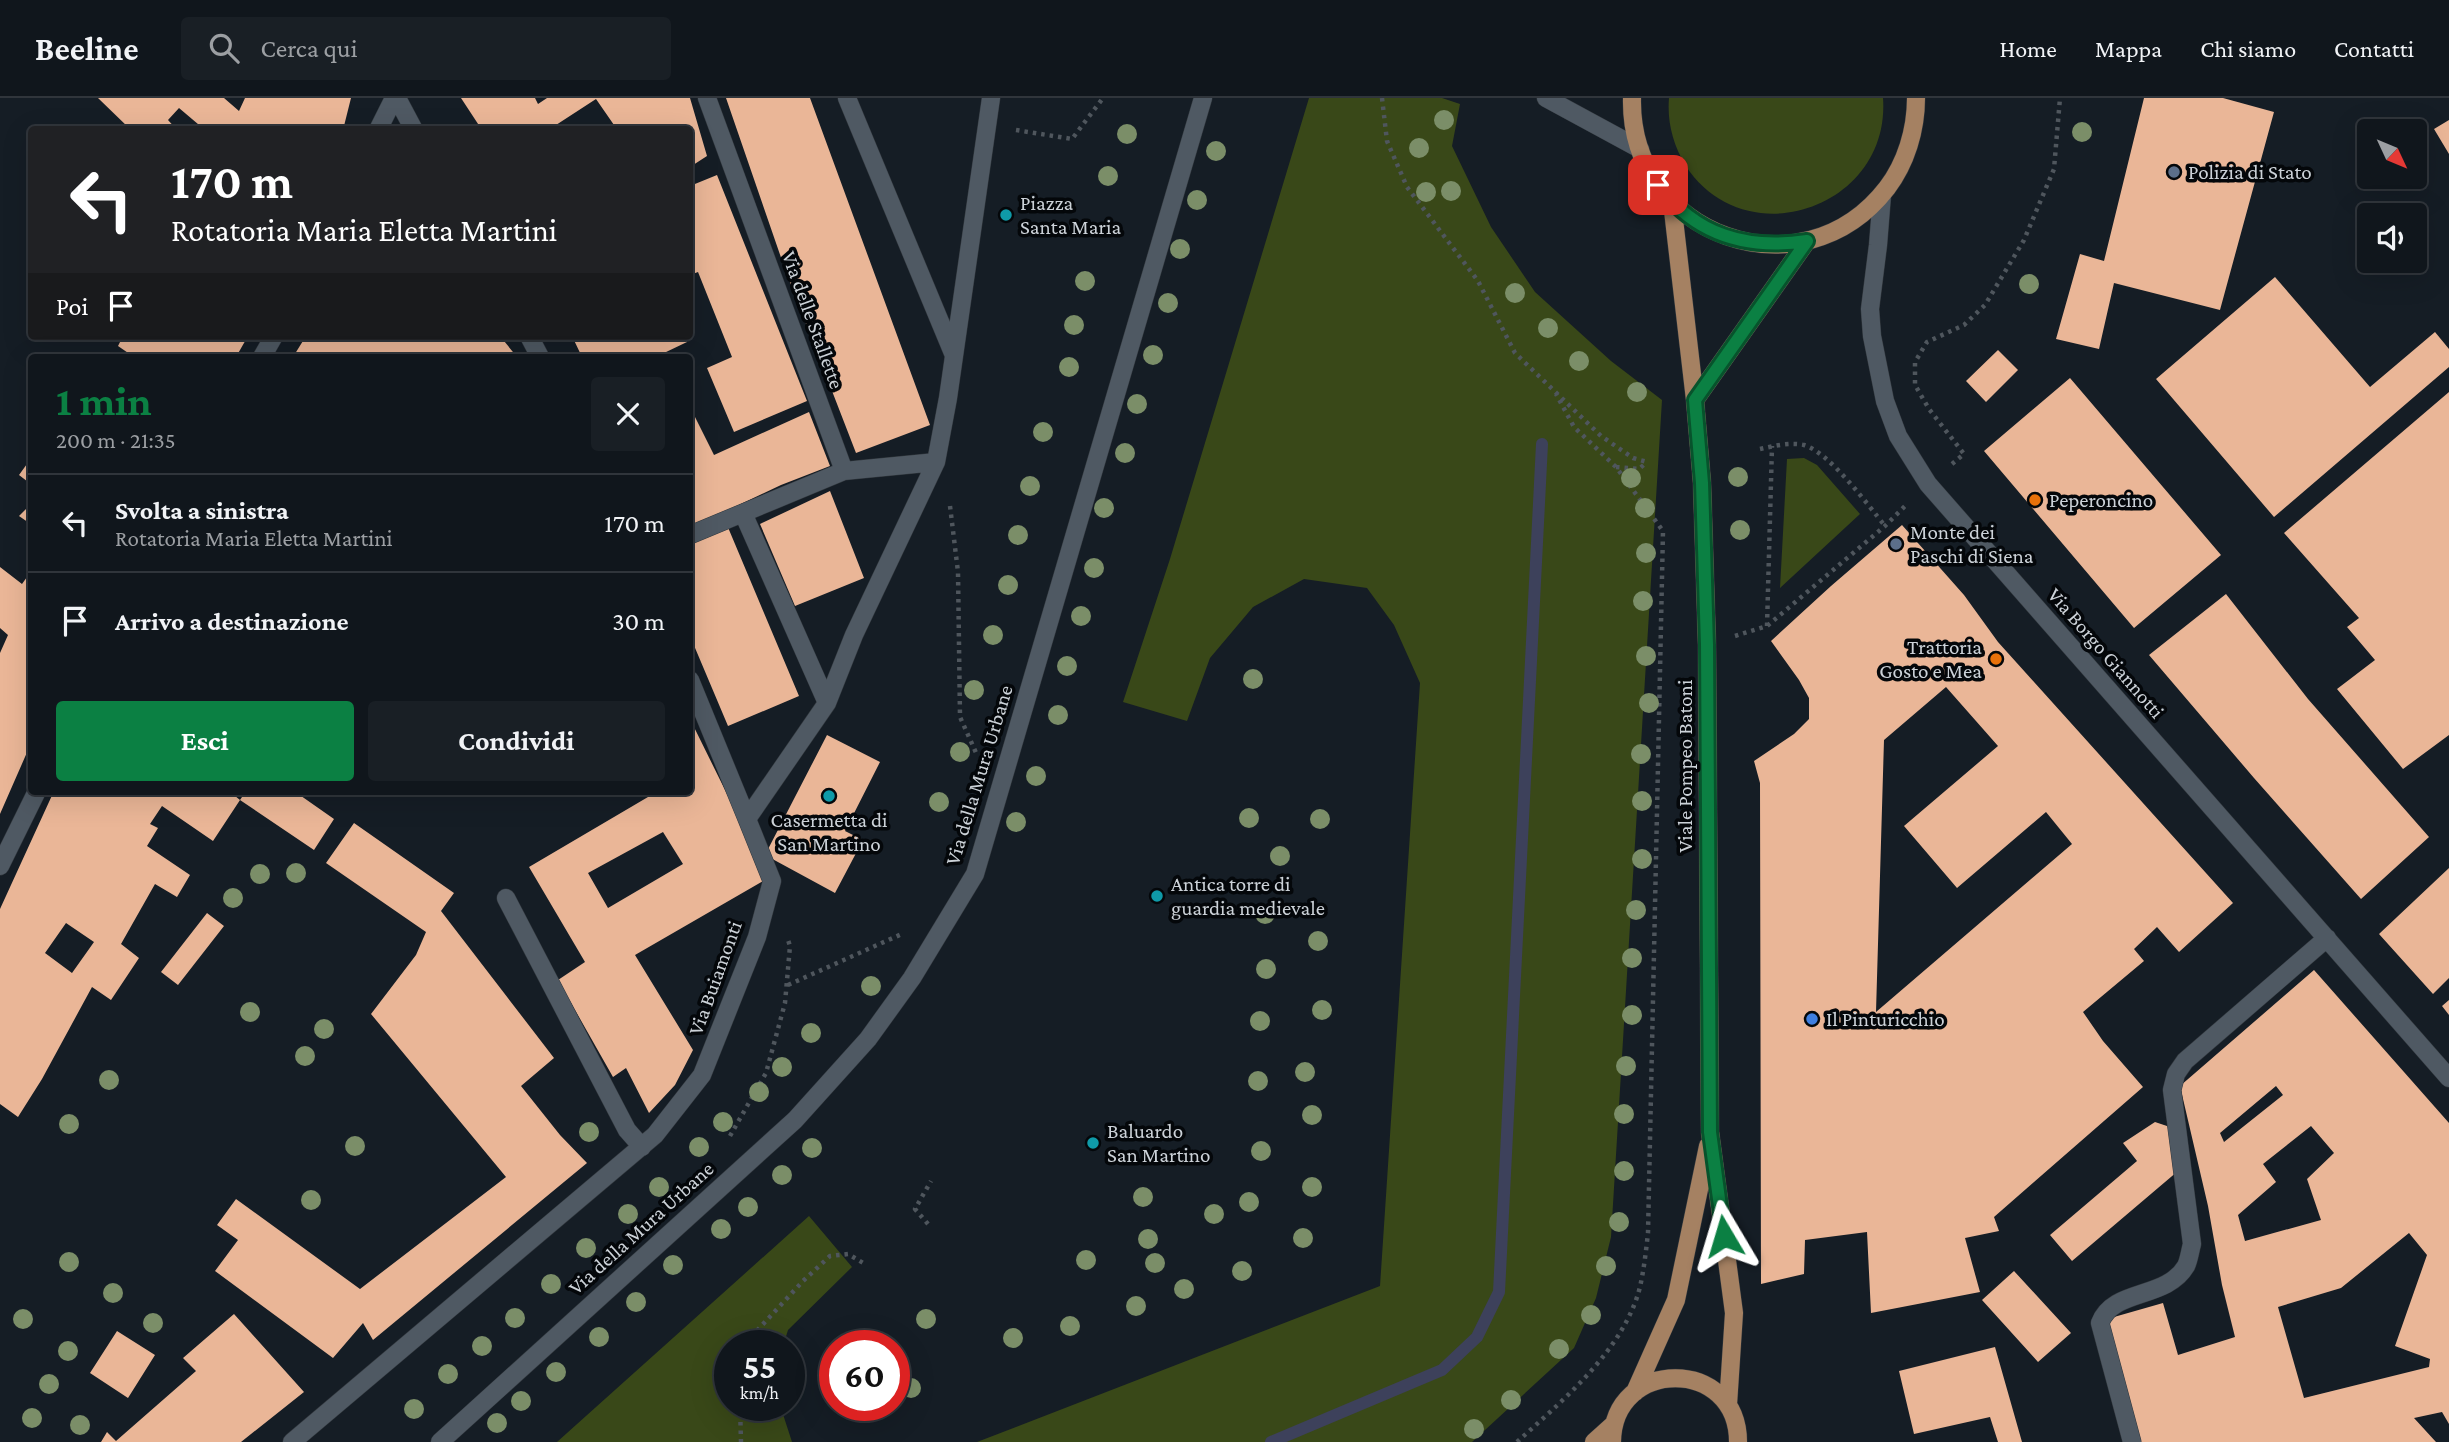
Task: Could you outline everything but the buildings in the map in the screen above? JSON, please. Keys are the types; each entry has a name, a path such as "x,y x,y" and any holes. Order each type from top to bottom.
{"main road":[{"path":"1632,98 1632,116 1640,149 1651,175 1672,202 1704,227 1740,241 1777,245 1807,241 1848,223 1882,195 1893,180 1909,146 1916,98"},
{"name":"Viale Pompeo Batoni","path":"1672,202 1702,483 1707,645 1710,1132 1734,1313 1728,1405 1736,1421 1738,1442"},
{"path":"1695,400 1807,241"},
{"name":"Viale Pompeo Batoni","path":"1594,1442 1613,1433 1622,1407 1635,1392 1676,1300 1710,1132"},
{"path":"1635,1392 1662,1378 1683,1378 1695,1380 1713,1390 1728,1405"}],"street":[{"path":"380,126 395,98"},
{"path":"395,98 412,126"},
{"name":"Via delle Stallette","path":"707,98 844,471"},
{"path":"847,98 954,356"},
{"path":"747,819 827,703 854,635 936,462 948,398 991,98"},
{"name":"Via della Mura Urbane","path":"440,1442 795,1120 868,1039 912,978 975,874 1203,98"},
{"path":"1546,98 1640,149"},
{"name":"Via Borgo Giannotti","path":"1882,195 1870,309 1872,336 1885,401 1898,436 1928,484 2449,1078"},
{"path":"693,534 844,471 936,462"},
{"path":"743,513 827,703"},
{"name":"Via Buiamonti","path":"292,1442 642,1147 655,1135 702,1075 757,937 772,881 693,687"},
{"path":"0,866 35,795"},
{"path":"506,898 628,1130 642,1147"},
{"path":"2133,1442 2100,1323 2109,1308 2161,1288 2176,1278 2187,1264 2192,1244 2173,1098 2176,1074 2185,1061 2327,939"}],"path":[{"path":"987,126 1072,139 1103,98"},
{"path":"1382,98 1387,141 1407,187 1478,281 1515,353 1609,443 1633,458 1647,462 1639,469 1616,467"},
{"path":"1928,484 1964,454 1929,409 1915,385 1915,362 1927,342 1964,326 1985,305 2024,240 2054,169 2060,98"},
{"path":"1517,1442 1599,1361 1624,1324 1639,1288 1648,1233 1663,531 1616,467 1574,427 1556,394"},
{"path":"1760,449 1772,446 1783,444 1804,446 1822,454 1885,526 1767,626 1772,446"},
{"path":"936,462 948,489 958,572 960,717 998,798"},
{"path":"727,1141 765,1073 785,1003 790,946 783,923 764,907"},
{"path":"787,985 906,932"},
{"path":"928,1224 915,1209 931,1181"},
{"path":"758,1330 830,1256 848,1254 865,1264"},
{"path":"740,1421 741,1442"}],"green space":[{"path":"1309,98 1442,98 1460,104 1452,146 1491,227 1535,292 1611,361 1662,400 1611,1237 1596,1298 1574,1348 1472,1442 977,1442 1380,1286 1420,683 1394,625 1367,588 1304,579 1253,607 1210,658 1187,721 1123,702 1170,559"},
{"path":"1669,98 1883,98 1879,136 1864,168 1840,192 1810,208 1776,214 1742,209 1711,193 1685,165 1672,133"},
{"path":"1804,458 1817,465 1860,514 1780,588 1787,459"},
{"path":"809,1216 852,1267 788,1330 714,1330 714,1421 785,1421 792,1442 557,1442"}],"waterway":[{"path":"1271,1442 1442,1370 1477,1337 1499,1292 1542,444"}],"place":[{"name":"Polizia di Stato","path":"2174,172"},
{"name":"Piazza Santa Maria","path":"1006,215"},
{"name":"Peperoncino","path":"2035,500"},
{"name":"Monte dei Paschi di Siena","path":"1896,544"},
{"name":"Trattoria Gosto e Mea","path":"1996,659"},
{"name":"Casermetta di San Martino","path":"829,796"},
{"name":"Antica torre di guardia medievale","path":"1157,896"},
{"name":"Il Pinturicchio","path":"1812,1019"},
{"name":"Baluardo San Martino","path":"1093,1143"}],"route":[{"path":"1658,185 1684,213 1704,227 1728,237 1764,245 1807,241 1695,400 1702,483 1707,645 1710,1132 1724,1236"}]}
